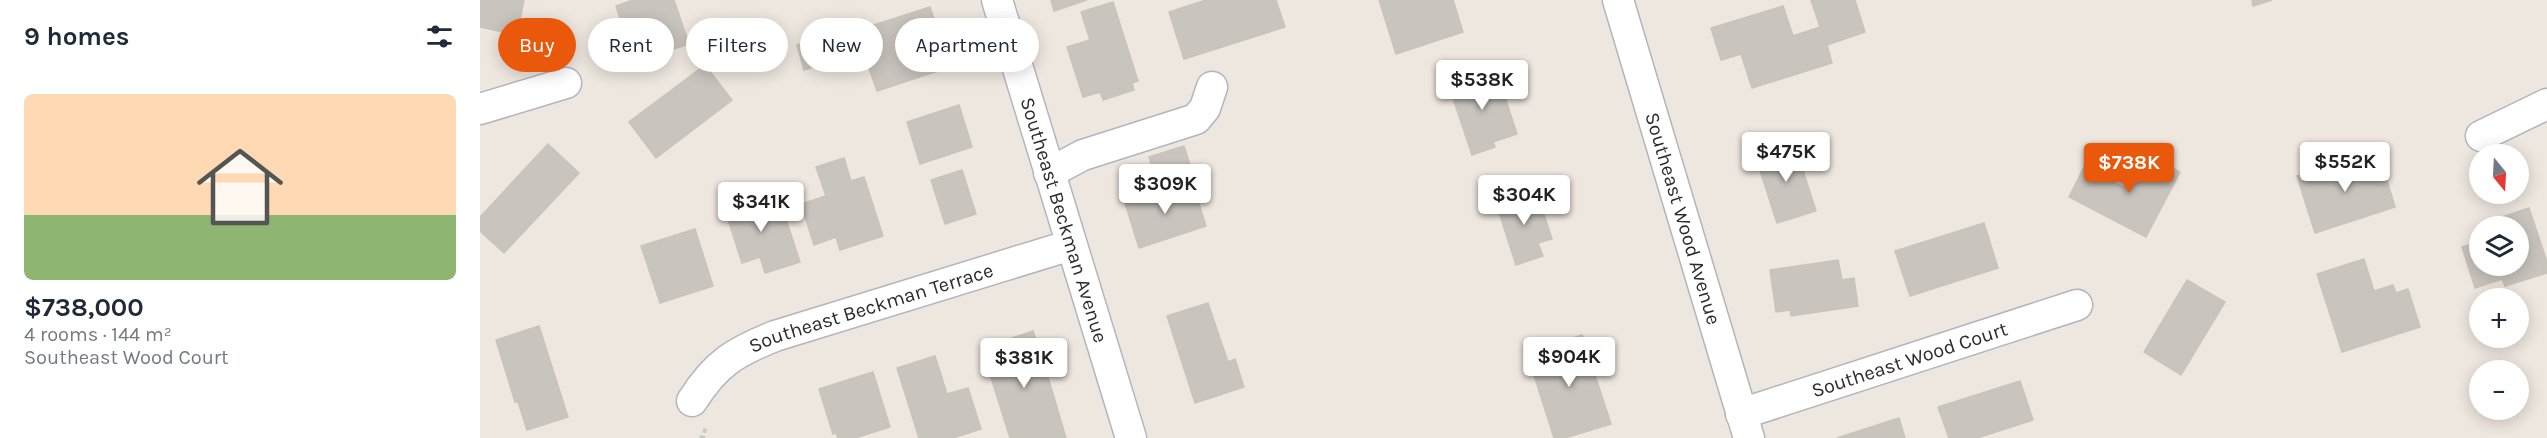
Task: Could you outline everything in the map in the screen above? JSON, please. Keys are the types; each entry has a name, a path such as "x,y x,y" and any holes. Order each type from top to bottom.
{"street":[{"name":"Southeast Beckman Avenue","path":"997,0 1131,438"},
{"name":"Southeast Wood Avenue","path":"1618,0 1745,426"},
{"path":"480,109 567,83"},
{"path":"1049,173 1083,155 1196,119 1205,108 1212,87"},
{"path":"2481,136 2547,104"},
{"name":"Southeast Beckman Terrace","path":"692,401 715,369 738,352 765,340 1071,245"},
{"name":"Southeast Wood Court","path":"1745,426 2077,305"}],"building":[{"path":"480,0 524,0 520,18 498,18 498,31 480,27"},
{"path":"633,0 674,0 686,35 686,45 674,49 674,18 620,18 616,6"},
{"path":"1051,0 1087,0 1054,11"},
{"path":"1206,0 1276,0 1285,27 1184,59 1169,12"},
{"path":"1379,0 1453,0 1463,32 1396,54"},
{"path":"1811,0 1855,0 1865,32 1827,45 1832,63 1752,88 1741,54 1721,60 1711,28 1783,6 1793,36 1820,27"},
{"path":"2252,0 2272,0 2253,6"},
{"path":"1113,2 1138,81 1132,83 1134,90 1103,100 1100,92 1083,97 1067,47 1090,40 1081,12"},
{"path":"930,7 934,18 896,18"},
{"path":"895,18 895,72 935,72 877,91 870,72 883,72 883,22"},
{"path":"1480,70 1485,87 1500,82 1517,134 1493,142 1495,147 1472,155 1447,80"},
{"path":"696,72 710,72 732,100 656,158 629,122"},
{"path":"959,105 972,147 920,164 907,122"},
{"path":"1794,142 1816,211 1777,223 1755,155"},
{"path":"548,144 579,173 504,253 480,231 480,217"},
{"path":"1184,146 1192,171 1157,182 1149,157"},
{"path":"2368,152 2376,177 2385,174 2395,207 2315,233 2297,176"},
{"path":"2145,153 2180,172 2146,237 2069,197 2084,167 2127,189"},
{"path":"844,158 851,181 864,177 883,236 840,250 836,237 814,245 801,204 826,196 816,167"},
{"path":"962,170 976,214 945,224 931,180"},
{"path":"1192,182 1206,226 1139,248 1125,203"},
{"path":"1536,190 1552,239 1538,243 1543,256 1516,265 1496,203"},
{"path":"760,192 767,215 783,210 800,262 765,273 760,257 742,263 723,204"},
{"path":"2529,208 2547,262 2547,273 2505,286 2502,279 2475,288 2471,276 2529,276 2529,216 2505,216"},
{"path":"1984,223 1998,268 1910,296 1895,251"},
{"path":"695,229 713,286 660,303 641,246"},
{"path":"2469,245 2469,269 2462,247"},
{"path":"2364,259 2374,291 2393,285 2396,293 2408,289 2420,327 2342,352 2317,274"},
{"path":"1838,260 1842,280 1854,278 1858,306 1791,316 1790,310 1776,312 1770,270"},
{"path":"2187,280 2225,302 2181,375 2144,352"},
{"path":"1208,303 1228,362 1235,359 1244,387 1195,403 1167,316"},
{"path":"539,326 568,417 527,430 518,402 515,402 496,340"},
{"path":"1033,331 1066,438 1010,438 989,371 993,370 986,347"},
{"path":"1582,335 1611,424 1565,438 1554,438 1527,353"},
{"path":"935,356 947,394 968,388 981,429 953,438 919,438 897,368"},
{"path":"873,372 890,427 855,438 838,438 836,433 833,434 819,389"},
{"path":"2020,381 2033,420 1977,438 1949,438 1938,407"},
{"path":"1899,418 1905,438 1837,438"}]}
